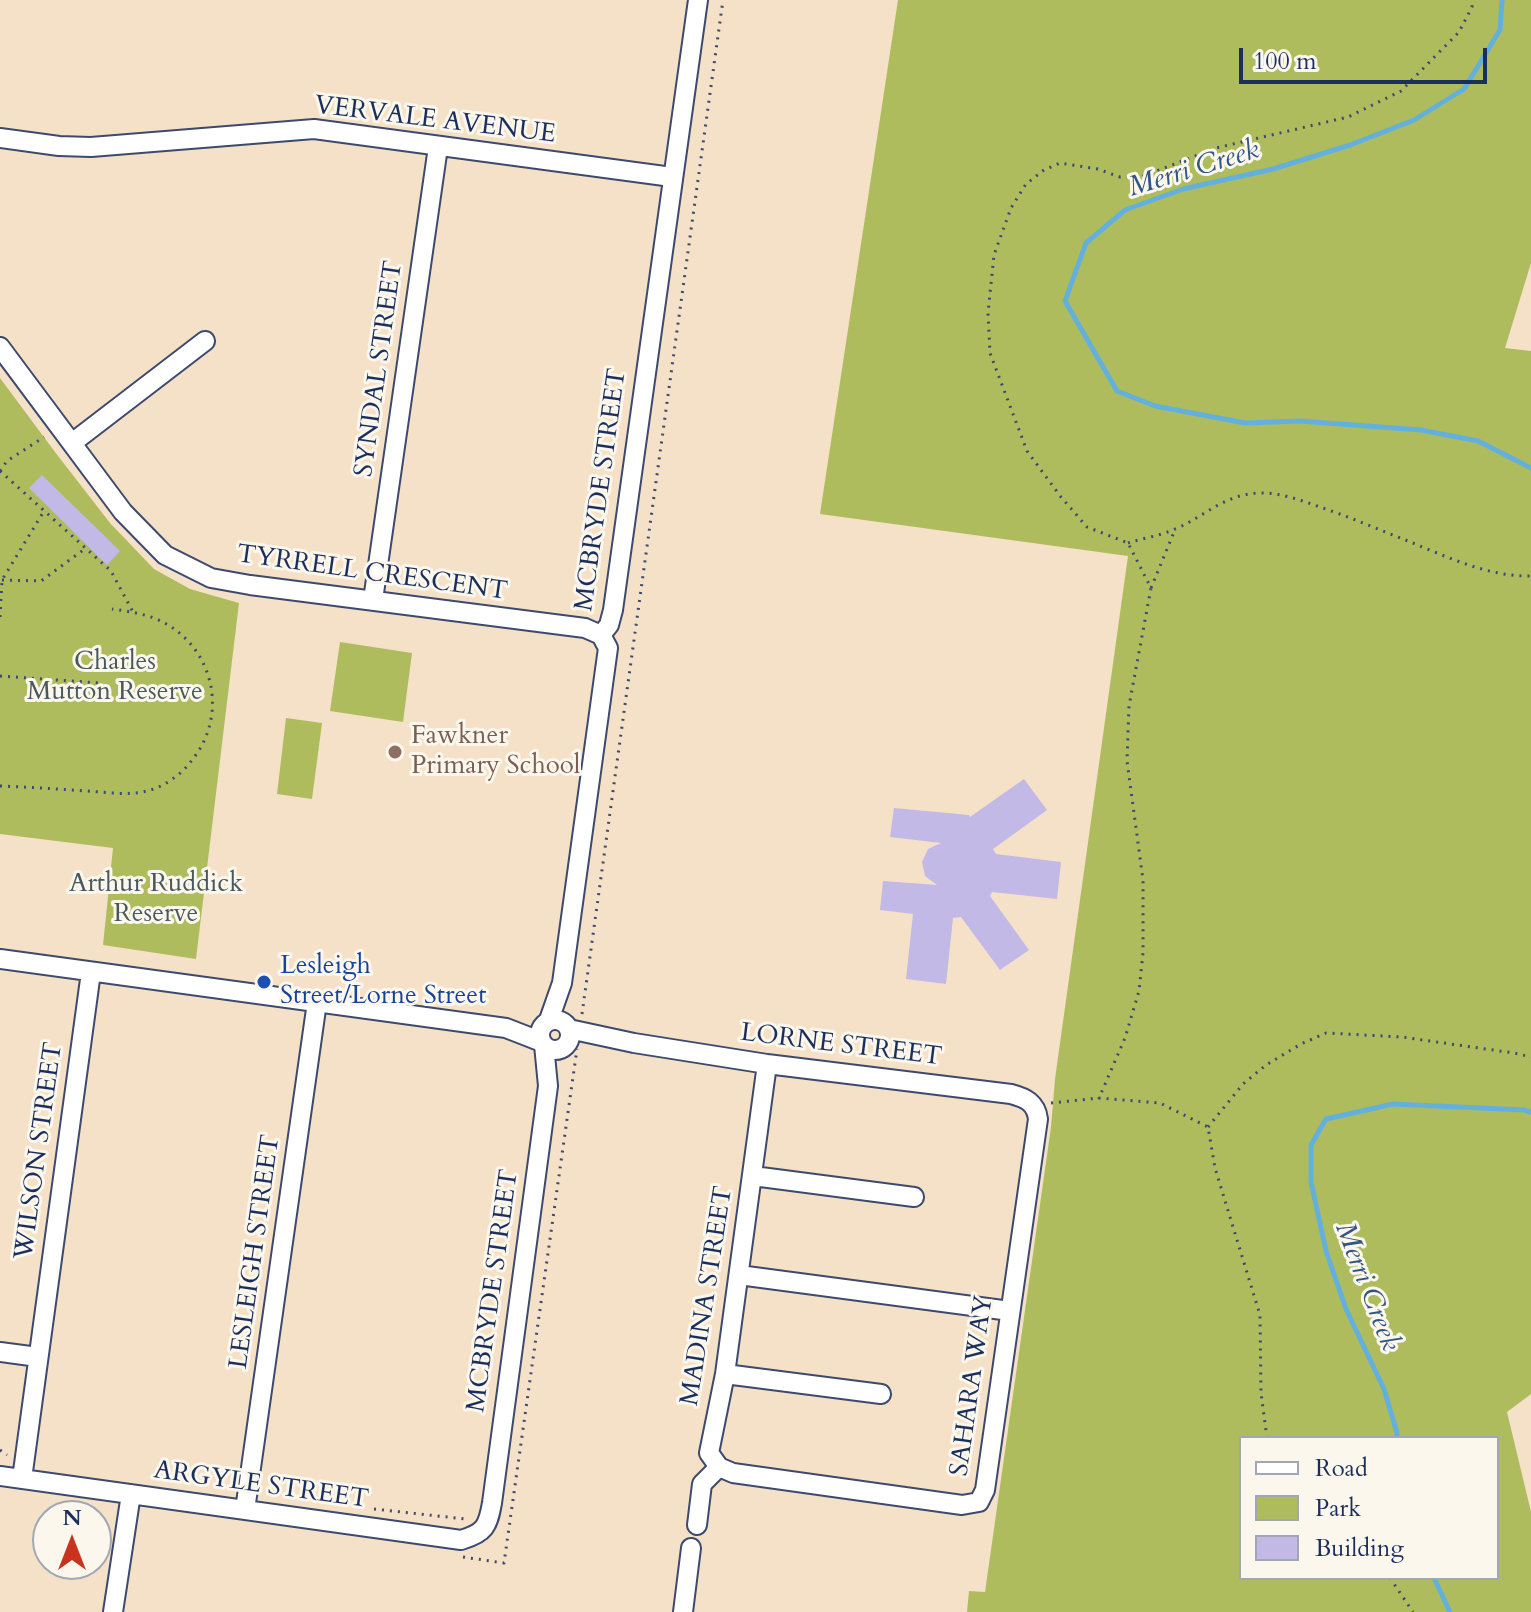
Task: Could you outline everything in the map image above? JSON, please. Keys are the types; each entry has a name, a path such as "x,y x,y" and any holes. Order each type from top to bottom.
{"street":[{"name":"MCBRYDE STREET","path":"492,1503 548,1086 560,1035 562,983 608,648 601,635 609,625 613,610 698,0"},
{"name":"VERVALE AVENUE","path":"0,138 91,147 314,129 672,177"},
{"name":"SYNDAL STREET","path":"373,600 438,147"},
{"path":"72,443 205,341"},
{"name":"TYRRELL CRESCENT","path":"0,347 123,512 165,555 211,578 585,628 601,635"},
{"name":"LORNE STREET","path":"0,959 634,1043 767,1064 1011,1094 1032,1103 1037,1111"},
{"name":"WILSON STREET","path":"22,1479 91,972"},
{"name":"LESLEIGH STREET","path":"245,1510 317,1002"},
{"name":"MADINA STREET","path":"719,1467 709,1453 725,1374 767,1064"},
{"name":"SAHARA WAY","path":"719,1467 733,1473 962,1505 979,1502 985,1490 1037,1111"},
{"path":"753,1176 914,1197"},
{"path":"739,1275 1010,1311"},
{"path":"0,1352 38,1357"},
{"path":"725,1374 881,1394"},
{"path":"697,1525 702,1484 719,1467"},
{"name":"ARGYLE STREET","path":"0,1476 461,1540 476,1536 483,1530 490,1518 492,1503"},
{"path":"113,1612 131,1494"},
{"path":"683,1612 691,1548"}],"path":[{"path":"457,1556 504,1563 560,1035 723,0"},
{"path":"1472,0 1472,7 1459,32 1401,91 1348,117 1216,148 1141,177 1120,177 1098,169 1060,163 1044,170 1026,184 1011,208 994,255 988,313 990,353 1027,451 1087,527 1128,543 1174,530 1239,495 1279,494 1356,520 1467,565 1531,576"},
{"path":"59,425 7,461 0,471 111,571 133,612"},
{"path":"0,617 2,580 44,511"},
{"path":"1099,1098 1125,1038 1139,991 1143,953 1143,880 1127,761 1129,706 1151,588 1174,530"},
{"path":"1128,543 1151,588"},
{"path":"2,580 41,581 86,548"},
{"path":"0,570 6,571"},
{"path":"0,786 121,793 148,791 169,781 187,767 202,748 212,720 212,694 208,672 193,648 178,633 156,619 112,609"},
{"path":"0,676 100,683"},
{"path":"1267,1436 1261,1393 1260,1315 1215,1168 1208,1127 1243,1084 1266,1065 1326,1033 1402,1037 1531,1057"},
{"path":"1037,1111 1046,1103 1099,1098 1160,1103 1208,1127"},
{"path":"1391,1580 1413,1612"}],"green space":[{"path":"898,0 1531,0 1531,263 1505,348 1531,351 1531,1394 1507,1412 1531,1512 1531,1612 967,1612 969,1591 985,1592 1128,556 820,514"},
{"name":"Charles Mutton Reserve","path":"0,378 110,523 154,569 190,589 239,603 196,959 103,945 113,848 0,834"},
{"path":"340,642 412,653 403,722 330,711"},
{"path":"286,718 322,723 312,799 277,794"}],"building":[{"path":"42,475 120,551 107,565 29,488"},
{"path":"1024,779 1047,810 993,849 996,854 1061,862 1057,899 992,892 990,896 1029,950 1000,970 961,917 953,918 946,984 906,979 913,914 880,910 883,881 937,885 925,876 922,862 928,849 941,843 890,837 894,808 970,817"}],"waterway":[{"name":"Merri Creek","path":"1502,0 1500,30 1464,89 1414,120 1350,145 1273,169 1183,189 1125,210 1086,243 1065,301 1117,391 1155,406 1245,423 1300,421 1421,430 1478,441 1531,468"},
{"name":"Merri Creek","path":"1397,1436 1384,1389 1346,1309 1326,1251 1311,1182 1311,1145 1326,1119 1393,1104 1531,1112"},
{"name":"Merri Creek","path":"1435,1580 1450,1612"}],"place":[{"name":"Fawkner Primary School","path":"395,752"},
{"name":"Lesleigh Street/Lorne Street","path":"264,982"}],"park label":[{"name":"Arthur Ruddick Reserve","path":"156,900"}]}
